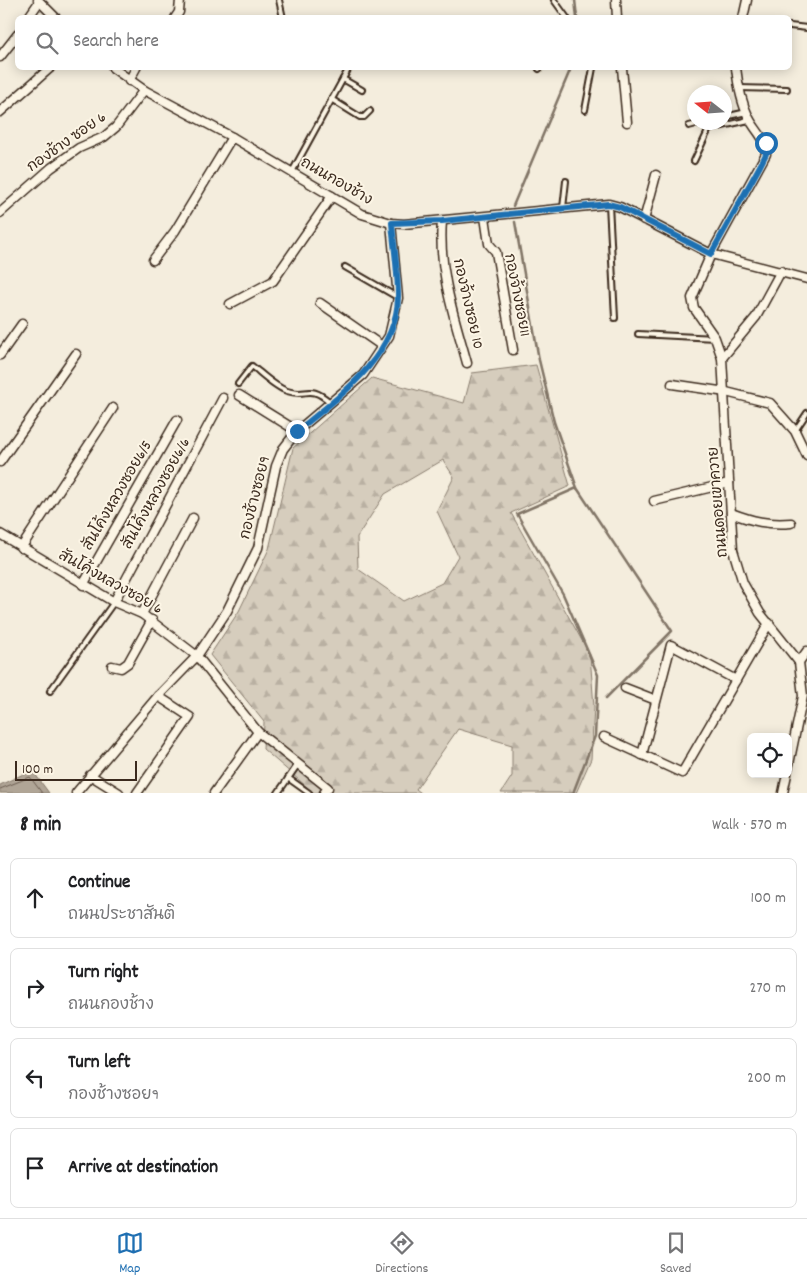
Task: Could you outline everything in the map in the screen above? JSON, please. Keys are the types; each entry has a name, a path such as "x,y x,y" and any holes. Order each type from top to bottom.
{"street":[{"path":"177,15 180,0"},
{"path":"616,0 617,15"},
{"path":"744,15 747,0"},
{"path":"30,15 38,1 53,15"},
{"path":"0,57 15,38"},
{"path":"0,112 48,70"},
{"name":"ถนนกองช้าง","path":"115,70 144,90 232,137 362,214 392,223 442,221 608,204 620,207 711,254 781,270 807,279"},
{"path":"129,81 135,70"},
{"path":"622,70 627,122"},
{"path":"711,254 766,154 766,143 748,116 738,88 736,70"},
{"name":"กองช้าง ซอย 6","path":"0,213 65,158 79,148 104,137 116,127 144,90"},
{"path":"153,260 175,231 232,137"},
{"path":"644,220 656,174"},
{"path":"230,304 273,281 332,196"},
{"name":"กองจ้างซอย11","path":"485,217 489,244 496,252 513,350"},
{"name":"กองจ้างซอย 10","path":"442,221 440,241 446,290 467,363"},
{"name":"กองช้างซอย9","path":"76,793 158,696 197,656 227,611 258,548 276,466 283,449 297,431 363,375 389,336 398,298 392,223"},
{"name":"ถนนดอยเขาควาย","path":"711,254 692,298 694,308 715,338 722,358 726,392 733,550 743,583 769,624 799,662"},
{"path":"722,358 756,318 781,270"},
{"path":"320,302 382,346"},
{"path":"0,355 22,324"},
{"path":"0,462 76,354"},
{"path":"672,384 726,392 770,403 795,430 807,456"},
{"path":"239,395 297,431"},
{"name":"สันโค้งหลวงซอย6/6","path":"114,602 223,398"},
{"path":"21,548 113,408"},
{"name":"สันโค้งหลวงซอย6/5","path":"83,585 177,420"},
{"path":"654,501 729,482"},
{"path":"731,512 755,522 791,523"},
{"path":"142,614 193,518"},
{"name":"สันโค้งหลวงซอย 6","path":"0,534 83,585 152,620 197,656 258,732 328,788 324,793"},
{"path":"112,666 121,668 128,663 152,620"},
{"path":"604,737 682,773 769,624"},
{"path":"642,755 671,645 736,680"},
{"path":"792,752 805,696 799,662 807,651"},
{"path":"625,688 656,700"},
{"path":"137,793 190,717 158,696"},
{"path":"214,793 258,732"},
{"path":"90,775 119,793"},
{"path":"783,793 786,778"}],"lane":[{"path":"279,0 282,15"},
{"path":"554,0 565,15"},
{"path":"792,26 807,28"},
{"path":"292,172 348,70"},
{"path":"585,110 593,70"},
{"path":"343,79 362,90"},
{"path":"738,88 787,89"},
{"path":"332,99 360,117 364,118 370,111"},
{"path":"732,117 748,116"},
{"path":"694,161 709,129 748,116"},
{"path":"563,208 566,180"},
{"path":"608,204 615,318"},
{"path":"345,267 398,298"},
{"path":"638,334 687,339 715,338"},
{"path":"238,384 252,366 285,390 299,394 310,390 321,394 331,403"},
{"path":"795,430 807,413"},
{"path":"50,691 114,602"},
{"path":"278,793 298,764"},
{"path":"288,778 309,793"}],"green space":[{"path":"536,365 570,486 511,513 590,655 594,707 591,759 576,793 501,793 512,776 512,745 458,729 416,789 421,793 314,793 263,749 264,722 210,655 239,611 269,549 293,448 372,378 464,403 472,373","holes":["443,460 454,477 437,511 458,556 442,583 404,601 358,569 357,537 385,494"]}],"water":[{"path":"32,770 49,793 0,793 0,785"}],"waterway":[{"path":"575,0 577,15"},
{"path":"513,206 570,70"},
{"path":"515,222 539,360 554,422 577,488 672,631 606,698"},
{"path":"573,793 595,736 598,675 563,594 517,514 577,488"}],"route":[{"path":"297,431 363,375 389,336 398,298 392,223 404,224 485,217 600,203 620,207 711,254 766,154 766,143"}]}
